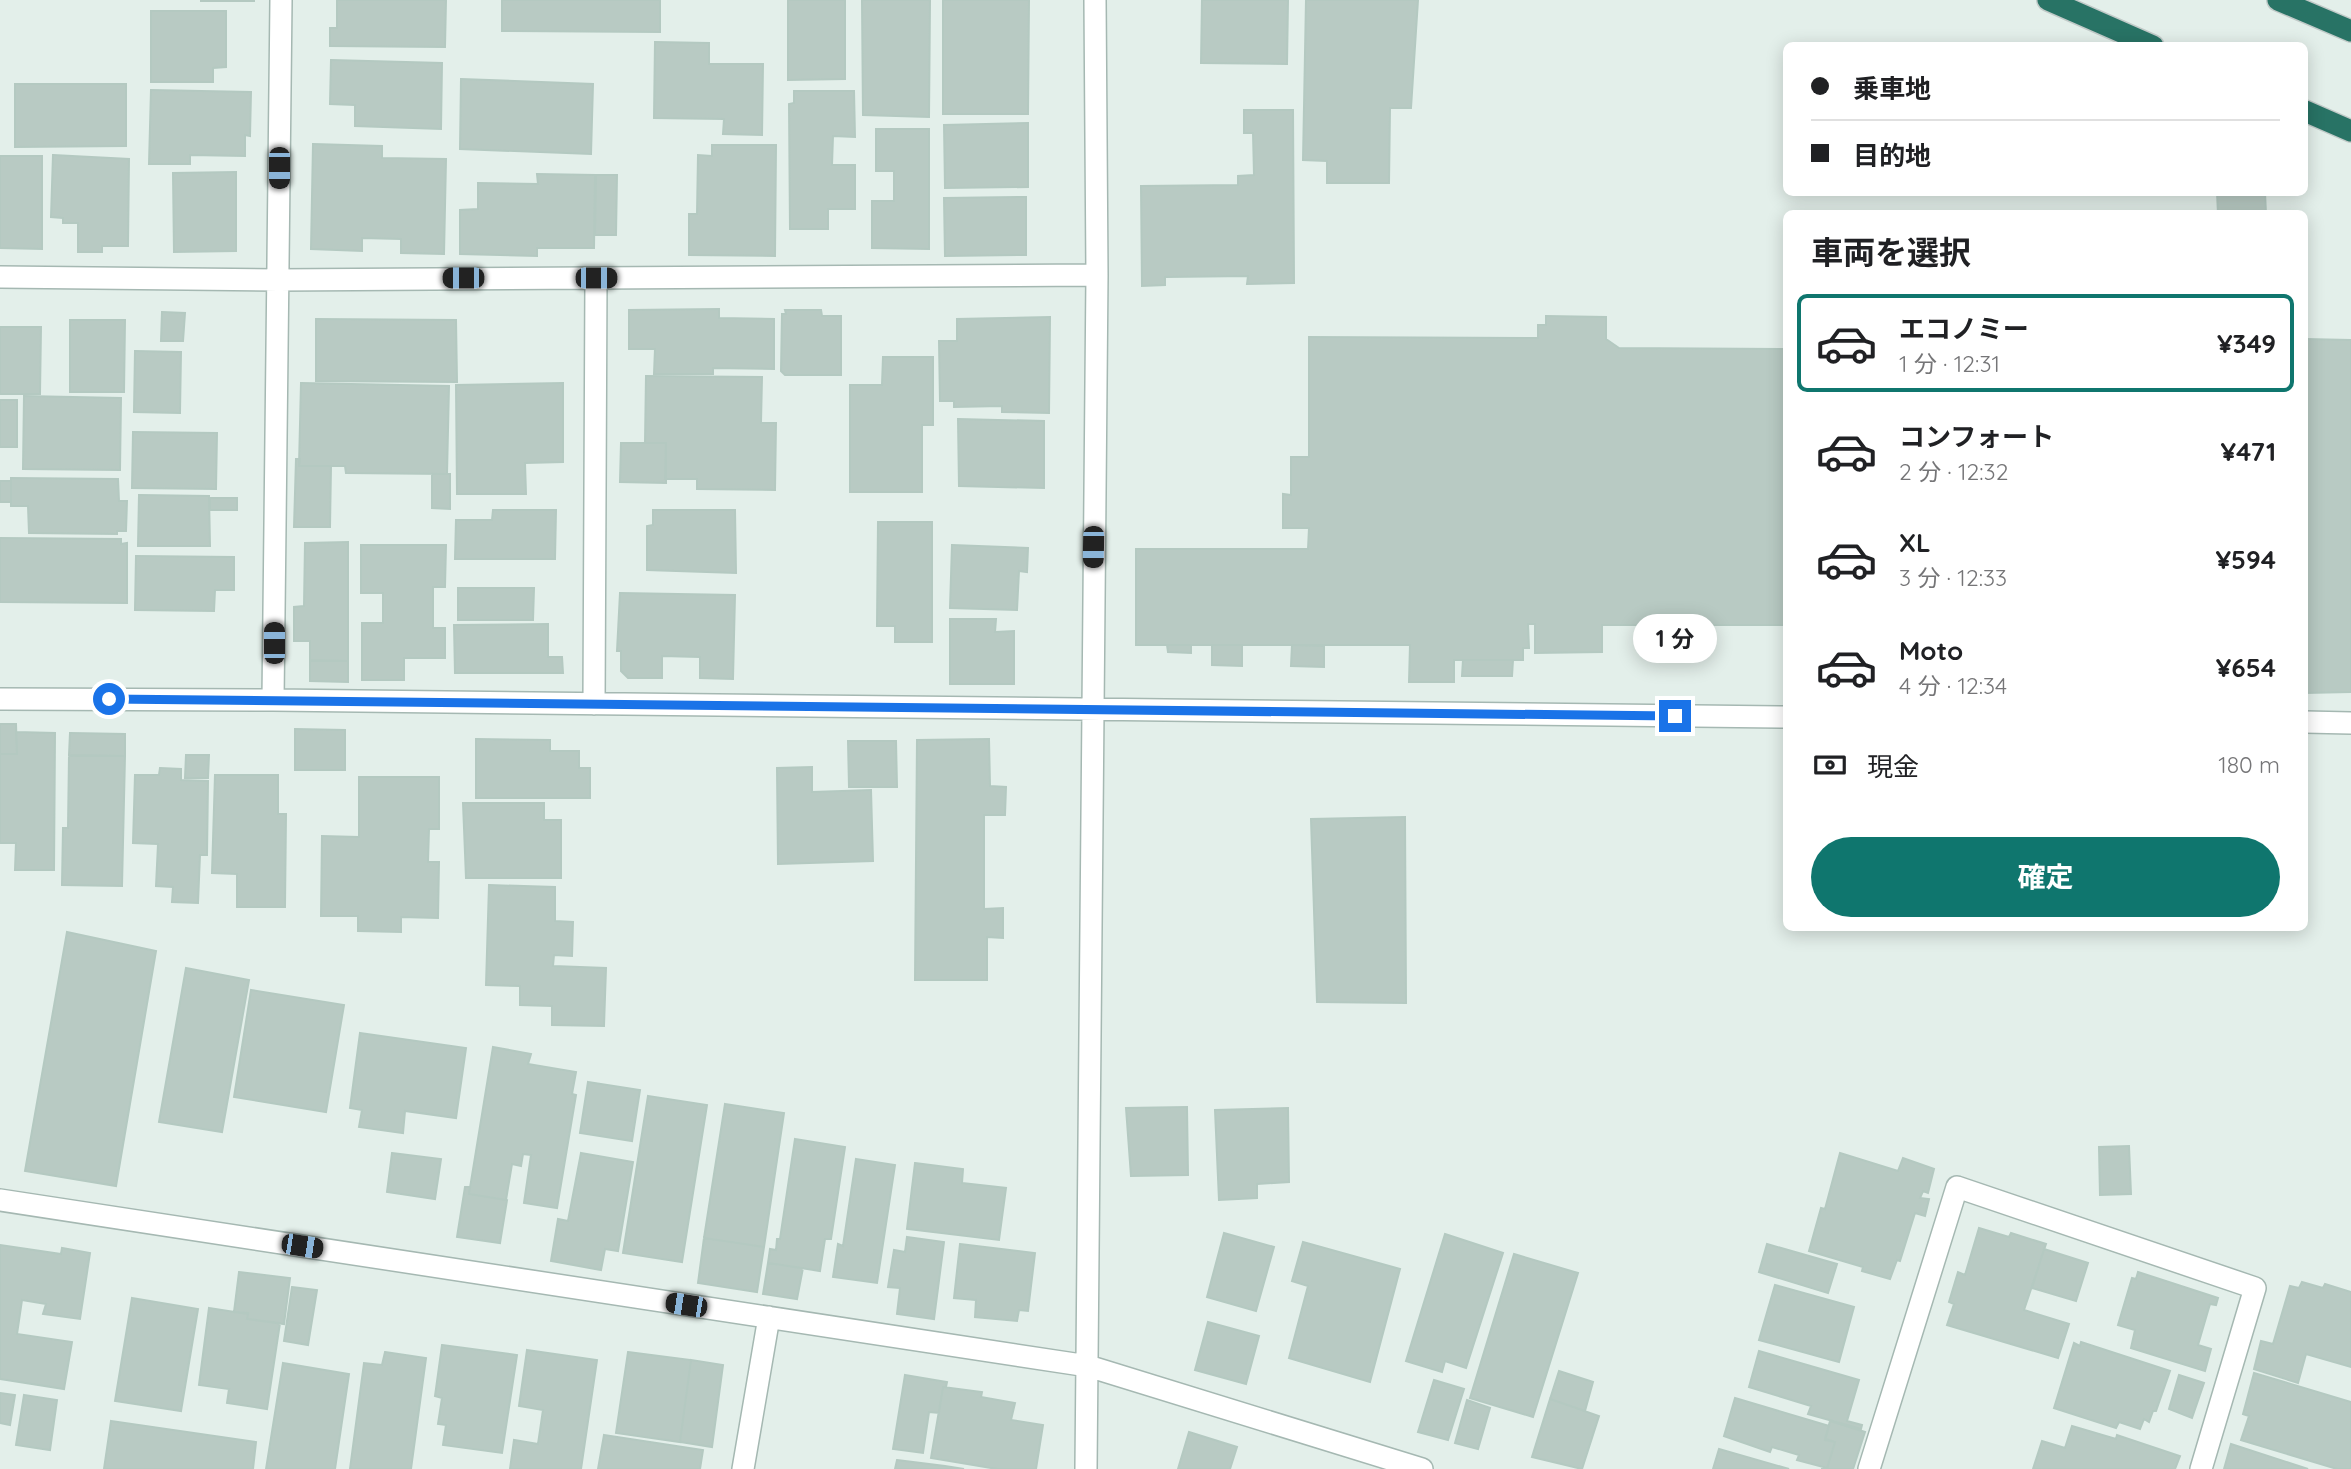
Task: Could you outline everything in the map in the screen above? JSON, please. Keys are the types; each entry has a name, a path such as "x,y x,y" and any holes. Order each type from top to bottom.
{"highway":[{"path":"2049,0 2145,42"},
{"path":"2278,0 2351,31"},
{"path":"2308,112 2351,131"}],"street":[{"path":"273,699 281,0"},
{"path":"1086,1469 1090,710 1097,275 1095,0"},
{"path":"0,277 278,280 1097,275"},
{"path":"594,704 596,278"},
{"path":"0,699 273,699 1783,717"},
{"path":"2308,722 2351,723"},
{"path":"1869,1469 1957,1187 2255,1287 2201,1469"},
{"path":"0,1200 1088,1366 1422,1469"},
{"path":"743,1469 769,1317"}],"building":[{"path":"201,0 254,1 201,1"},
{"path":"337,0 446,0 445,47 330,46 330,28 337,28"},
{"path":"502,0 660,0 660,32 502,31"},
{"path":"502,0 660,0 660,32 502,31"},
{"path":"788,0 845,0 845,79 788,80"},
{"path":"862,0 930,0 929,117 863,115"},
{"path":"943,0 1029,0 1028,114 943,114"},
{"path":"1202,0 1288,0 1287,64 1201,63"},
{"path":"1306,0 1418,0 1411,108 1390,108 1389,183 1327,183 1327,161 1303,160"},
{"path":"151,11 226,11 226,67 213,68 213,82 151,82"},
{"path":"655,42 709,43 709,64 763,64 762,135 723,134 724,119 654,118"},
{"path":"331,60 442,63 441,129 355,126 355,105 330,104"},
{"path":"461,79 593,84 591,154 460,149"},
{"path":"15,84 126,84 126,146 15,147"},
{"path":"151,90 251,92 250,136 245,135 245,156 190,155 190,164 149,164"},
{"path":"794,91 854,91 855,137 833,136 832,165 855,165 855,209 828,209 828,229 790,229 789,104 794,103"},
{"path":"1244,110 1293,110 1294,283 1247,284 1248,276 1165,277 1165,285 1142,286 1141,186 1238,185 1238,176 1254,175 1253,133 1244,133"},
{"path":"1028,123 1028,187 945,188 944,125"},
{"path":"876,129 929,129 929,249 872,248 872,201 894,201 894,171 876,171"},
{"path":"313,144 382,146 382,158 446,159 444,254 401,253 401,239 362,238 362,251 311,249"},
{"path":"712,145 776,145 775,256 689,255 689,214 697,214 698,155 712,156"},
{"path":"53,155 129,159 128,246 102,246 102,252 78,252 78,223 63,223 63,218 51,217"},
{"path":"0,156 42,156 42,249 0,248"},
{"path":"236,172 236,251 174,252 173,173"},
{"path":"537,174 595,175 594,248 537,248 537,256 460,254 460,210 478,209 478,183 538,184"},
{"path":"596,175 617,175 616,235 595,235"},
{"path":"2217,196 2265,196 2266,210 2218,210"},
{"path":"1026,197 1026,255 945,256 944,198"},
{"path":"719,309 719,318 774,319 774,369 713,368 713,374 654,374 655,349 629,349 629,310"},
{"path":"785,310 821,310 822,316 841,316 841,375 785,375 781,371 782,314 786,314"},
{"path":"162,312 185,313 183,341 161,341"},
{"path":"1546,316 1606,317 1606,339 1619,348 1783,349 1783,625 1602,625 1602,652 1535,653 1535,624 1528,624 1529,648 1523,648 1523,660 1454,660 1454,682 1409,682 1410,645 1136,645 1136,549 1308,549 1309,528 1283,528 1283,494 1291,495 1291,457 1309,457 1309,337 1538,338 1538,325 1546,325"},
{"path":"1050,317 1049,413 1002,412 1002,406 954,407 954,401 940,401 939,341 957,341 957,319"},
{"path":"316,319 456,320 457,382 316,381"},
{"path":"70,320 125,320 124,392 70,392"},
{"path":"0,327 41,327 40,394 0,394"},
{"path":"2308,339 2351,340 2351,692 2308,693"},
{"path":"135,351 181,352 180,413 134,412"},
{"path":"883,357 933,357 933,425 922,425 922,492 850,492 850,385 882,385"},
{"path":"646,376 762,377 761,423 776,423 775,490 697,489 697,479 665,479 666,443 645,443"},
{"path":"301,383 449,386 447,474 346,473 345,466 299,466"},
{"path":"563,383 563,462 525,463 526,494 457,494 456,385"},
{"path":"24,396 121,398 120,470 23,469"},
{"path":"0,400 17,400 17,447 0,447"},
{"path":"958,419 1044,421 1044,488 959,486"},
{"path":"133,432 217,433 216,489 132,488"},
{"path":"621,443 666,443 666,483 620,482"},
{"path":"296,459 300,459 299,466 331,466 330,527 294,527"},
{"path":"432,474 450,474 450,509 432,508"},
{"path":"11,478 118,479 119,501 127,501 126,531 117,531 117,534 29,533 28,506 11,506"},
{"path":"0,481 11,481 11,502 0,502"},
{"path":"139,495 209,496 210,546 138,546"},
{"path":"210,498 237,498 237,510 210,510"},
{"path":"493,510 556,510 555,559 455,559 456,520 492,520"},
{"path":"653,510 735,510 736,573 647,570 647,526 653,525"},
{"path":"878,522 932,522 932,642 895,642 895,626 877,626"},
{"path":"0,538 121,539 121,544 127,543 127,603 0,602"},
{"path":"348,542 348,661 310,660 310,641 294,641 294,607 304,606 305,543"},
{"path":"361,545 446,545 445,587 433,587 433,628 445,628 445,658 404,658 404,680 362,680 362,623 383,623 383,593 361,593"},
{"path":"952,545 1028,548 1027,572 1019,571 1017,610 950,608"},
{"path":"136,556 234,557 234,590 215,590 214,611 135,610"},
{"path":"458,588 534,588 533,620 458,620"},
{"path":"620,593 735,595 733,679 700,678 700,657 662,656 662,678 628,678 621,671 621,651 617,651"},
{"path":"950,619 996,619 995,632 1014,631 1014,684 950,684"},
{"path":"548,624 548,657 562,657 563,673 455,673 454,625"},
{"path":"1167,645 1191,645 1191,653 1168,652"},
{"path":"1212,645 1242,645 1242,666 1212,665"},
{"path":"1292,645 1324,646 1324,667 1291,666"},
{"path":"1463,660 1513,660 1512,676 1462,676"},
{"path":"310,661 348,661 348,682 310,681"},
{"path":"0,724 16,724 17,754 0,754"},
{"path":"295,729 345,730 345,770 295,770"},
{"path":"16,732 55,733 54,870 15,870 16,843 0,843 0,754 17,754"},
{"path":"70,733 125,734 125,756 69,755"},
{"path":"476,739 550,740 550,751 579,751 579,768 590,768 590,798 476,798"},
{"path":"989,739 990,786 1006,787 1005,815 984,815 984,909 1003,908 1003,938 987,937 987,980 915,980 917,740"},
{"path":"848,741 896,741 897,787 849,787"},
{"path":"186,755 209,755 208,778 185,778"},
{"path":"69,756 125,756 122,886 62,885 63,828 68,828"},
{"path":"812,767 812,792 871,790 873,861 778,864 777,768"},
{"path":"160,768 181,769 181,780 208,781 207,855 200,855 198,903 172,902 173,887 156,886 158,844 133,843 135,775 159,775"},
{"path":"215,775 278,775 278,814 286,814 285,907 237,907 237,874 212,873"},
{"path":"359,777 439,777 439,829 429,829 428,862 439,862 438,918 401,917 401,932 358,931 358,916 321,916 322,836 359,837"},
{"path":"359,777 439,777 439,829 429,829 428,862 439,862 438,918 401,917 401,932 358,931 358,916 321,916 322,836 359,837"},
{"path":"463,803 544,803 544,820 561,820 561,878 466,878"},
{"path":"1405,817 1406,1003 1317,1002 1311,819"},
{"path":"489,885 555,887 555,921 573,922 572,956 554,955 553,966 606,968 604,1026 552,1025 552,1006 520,1005 520,986 486,985"},
{"path":"67,932 156,951 116,1186 25,1171"},
{"path":"186,968 249,980 222,1132 159,1122"},
{"path":"251,990 344,1005 326,1112 234,1097"},
{"path":"360,1033 466,1048 456,1118 405,1111 403,1133 359,1127 362,1110 350,1108"},
{"path":"493,1047 531,1054 528,1064 576,1072 572,1094 576,1095 557,1208 524,1203 531,1155 523,1154 521,1166 512,1164 506,1200 469,1194"},
{"path":"588,1082 640,1090 632,1141 580,1133"},
{"path":"648,1096 707,1105 682,1262 623,1253"},
{"path":"725,1104 784,1113 764,1247 704,1238"},
{"path":"1187,1107 1188,1175 1131,1176 1126,1108"},
{"path":"1288,1108 1289,1182 1257,1184 1257,1198 1219,1200 1215,1110"},
{"path":"795,1139 845,1147 831,1239 825,1239 820,1271 768,1263 770,1249 776,1250 777,1239 780,1239"},
{"path":"2129,1146 2131,1194 2100,1195 2099,1147"},
{"path":"392,1153 441,1159 435,1199 387,1192"},
{"path":"581,1153 633,1162 618,1251 605,1249 601,1270 551,1261 558,1219 568,1221"},
{"path":"1840,1153 1898,1171 1903,1158 1934,1169 1928,1193 1923,1191 1920,1198 1929,1199 1925,1216 1915,1213 1900,1261 1897,1260 1890,1279 1862,1271 1863,1267 1809,1251 1821,1208 1825,1209"},
{"path":"856,1159 895,1165 877,1283 833,1277 838,1244 843,1246"},
{"path":"915,1163 963,1169 962,1183 1006,1188 999,1240 907,1229"},
{"path":"465,1187 470,1187 469,1194 507,1200 500,1243 457,1237"},
{"path":"1979,1228 2009,1237 2011,1233 2046,1244 2024,1310 2069,1324 2058,1358 1947,1325 1954,1304 1949,1302 1958,1272 1965,1275"},
{"path":"1224,1233 1274,1247 1256,1311 1207,1297"},
{"path":"1445,1234 1503,1253 1466,1368 1445,1361 1442,1372 1406,1361"},
{"path":"907,1237 944,1242 934,1319 897,1314 900,1288 888,1287 894,1250 905,1252"},
{"path":"704,1238 764,1247 757,1292 698,1283"},
{"path":"1303,1242 1400,1269 1370,1382 1289,1358 1308,1286 1292,1281"},
{"path":"960,1244 1035,1253 1028,1311 1019,1310 1017,1321 975,1317 976,1300 954,1298"},
{"path":"1767,1244 1837,1264 1828,1293 1759,1272"},
{"path":"0,1245 61,1254 62,1248 90,1253 80,1319 43,1314 46,1304 22,1300 17,1334 72,1342 64,1389 0,1379"},
{"path":"2044,1249 2088,1263 2076,1301 2032,1288"},
{"path":"1514,1254 1578,1273 1533,1417 1470,1398"},
{"path":"768,1263 803,1268 797,1299 763,1294"},
{"path":"239,1272 290,1278 284,1324 247,1319 248,1313 234,1312"},
{"path":"2138,1272 2218,1298 2216,1305 2210,1304 2198,1345 2211,1349 2205,1371 2131,1348 2135,1330 2118,1325 2132,1278 2136,1279"},
{"path":"2302,1282 2323,1288 2325,1284 2351,1292 2351,1367 2306,1354 2298,1383 2254,1369 2261,1341 2273,1344 2290,1286 2299,1288"},
{"path":"1775,1285 1854,1307 1839,1362 1759,1340"},
{"path":"292,1287 317,1290 308,1345 284,1341"},
{"path":"132,1298 198,1309 181,1411 115,1401"},
{"path":"209,1308 248,1314 247,1319 280,1323 267,1409 227,1403 229,1389 199,1385"},
{"path":"1208,1322 1259,1336 1246,1384 1195,1370"},
{"path":"2081,1342 2170,1371 2156,1411 2153,1411 2149,1422 2144,1419 2140,1429 2119,1422 2116,1428 2054,1408 2074,1343 2080,1346"},
{"path":"442,1345 517,1355 502,1453 443,1445 446,1425 438,1424 442,1398 435,1396"},
{"path":"527,1350 597,1360 581,1469 510,1469 514,1440 538,1444 543,1410 519,1406"},
{"path":"1759,1351 1859,1380 1847,1421 1862,1425 1861,1429 1808,1414 1811,1406 1749,1387"},
{"path":"385,1352 426,1358 411,1469 350,1469 364,1363 382,1365"},
{"path":"628,1352 691,1360 680,1442 616,1433"},
{"path":"691,1360 723,1365 712,1447 680,1442"},
{"path":"283,1363 349,1374 335,1469 266,1469"},
{"path":"1559,1371 1593,1382 1585,1411 1550,1399"},
{"path":"2254,1373 2351,1402 2351,1469 2337,1469 2241,1440 2249,1416 2243,1414"},
{"path":"905,1375 947,1382 946,1387 943,1387 939,1413 929,1412 923,1453 893,1449"},
{"path":"2179,1375 2204,1383 2192,1418 2169,1409"},
{"path":"1434,1380 1464,1389 1448,1440 1418,1432"},
{"path":"943,1387 982,1392 981,1397 1015,1403 1011,1420 1043,1425 1036,1469 997,1469 931,1458"},
{"path":"0,1393 15,1395 10,1425 0,1423"},
{"path":"24,1395 57,1400 50,1450 16,1445"},
{"path":"1735,1398 1829,1426 1825,1440 1835,1442 1827,1468 1797,1460 1799,1455 1772,1447 1770,1452 1724,1436"},
{"path":"1550,1399 1599,1416 1582,1469 1532,1457"},
{"path":"1467,1400 1490,1408 1478,1449 1455,1443"},
{"path":"111,1421 256,1442 253,1469 104,1469"},
{"path":"1830,1421 1865,1432 1853,1469 1827,1469 1835,1442 1825,1439"},
{"path":"2072,1426 2116,1439 2117,1435 2180,1456 2175,1469 2033,1469 2042,1441 2065,1448"},
{"path":"1189,1432 1237,1447 1230,1469 1178,1469"},
{"path":"604,1435 703,1450 700,1469 598,1469"},
{"path":"2231,1444 2308,1469 2224,1469"},
{"path":"1719,1449 1789,1469 1713,1469"},
{"path":"897,1460 945,1466 964,1469 895,1469"}],"route":[{"path":"109,699 1675,716"}]}
